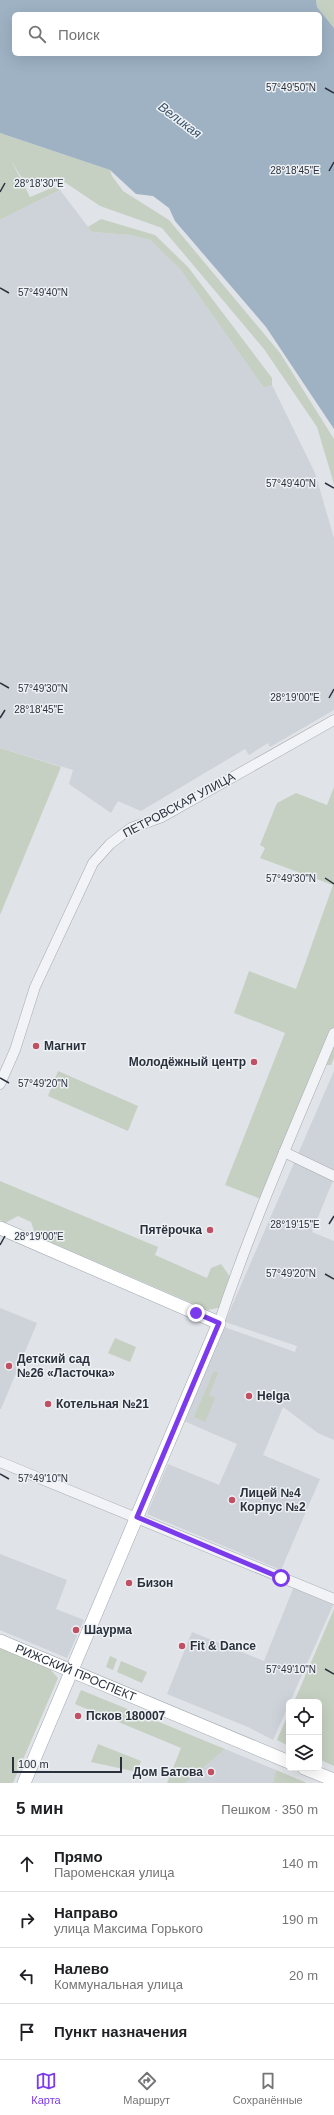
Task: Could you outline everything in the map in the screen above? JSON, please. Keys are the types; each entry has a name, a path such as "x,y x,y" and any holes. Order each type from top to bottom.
{"main road":[{"path":"0,1228 219,1323 24,1783"},
{"name":"РИЖСКИЙ ПРОСПЕКТ","path":"0,1642 286,1761"},
{"path":"312,1771 334,1780"}],"street":[{"name":"ПЕТРОВСКАЯ УЛИЦА","path":"0,1084 15,1050 35,987 93,863 110,844 131,828 162,817 334,720"},
{"path":"219,1323 235,1276 284,1152 334,1033"},
{"path":"284,1152 334,1176"},
{"path":"0,1462 334,1599"}],"shaded area":[{"path":"60,190 92,232 130,235 150,240 180,269 264,388 272,385 315,473 334,538 334,710 270,747 268,743 249,755 245,749 141,811 118,801 111,813 69,784 73,770 0,748 0,220"},
{"path":"334,1071 334,1178 312,1232 334,1241 334,1440 318,1433 283,1407 263,1455 320,1479 281,1570 147,1514 168,1464 219,1485 237,1444 184,1421 224,1327 295,1352 297,1346 225,1322"},
{"name":"Детский сад №26 «Ласточка»","path":"0,1308 37,1323 1,1409 0,1409"},
{"path":"0,1554 67,1580 56,1609 84,1620 67,1658 0,1630"},
{"path":"297,1579 334,1603 291,1699 286,1699 286,1711 273,1740 248,1727 167,1694 192,1632 264,1661"},
{"path":"225,1749 276,1770 273,1783 185,1783"}],"green space":[{"path":"316,0 334,0 334,28 322,12 317,7"},
{"path":"0,133 110,170 112,176 123,191 169,220 280,353 334,439 334,484 317,427 264,349 162,228 100,206 57,177 24,182 11,160 30,197 54,187 60,190 0,220"},
{"path":"101,219 155,235 188,267 272,378 272,385 264,388 180,269 150,240 130,235 92,232 88,227"},
{"path":"0,748 61,767 0,915"},
{"path":"334,787 334,1033 266,1201 225,1185 285,1033 234,1013 249,971 296,989 333,885 260,858 265,848 260,845 277,803 296,793 327,805"},
{"path":"334,1045 334,1058 331,1065 326,1065"},
{"path":"58,1071 138,1106 128,1131 48,1096"},
{"path":"0,1181 158,1247 155,1255 207,1278 211,1268 221,1264 233,1281 222,1307 208,1310 36,1236 31,1222 18,1216 5,1223 0,1220"},
{"path":"115,1338 136,1347 130,1362 108,1353"},
{"path":"214,1371 218,1373 209,1395 215,1398 205,1422 194,1417"},
{"path":"334,1609 334,1766 322,1760 322,1699 295,1699"},
{"path":"0,1647 49,1668 58,1678 13,1783 0,1783"},
{"path":"110,1656 117,1659 113,1670 106,1667"},
{"path":"121,1661 147,1672 142,1683 117,1672"},
{"path":"81,1690 225,1749 185,1783 167,1783 181,1748 75,1704"},
{"path":"286,1719 286,1744 277,1740"},
{"path":"98,1744 141,1761 137,1772 91,1762"},
{"path":"276,1770 307,1783 273,1783"}],"water":[{"name":"Великая","path":"0,0 316,0 317,7 321,12 12,12 12,56 322,56 322,13 334,28 334,429 266,327 175,221 169,208 153,196 136,194 110,170 0,133"}],"place":[{"name":"Магнит","path":"36,1046"},
{"name":"Молодёжный центр","path":"254,1062"},
{"name":"Пятёрочка","path":"210,1230"},
{"name":"Детский сад №26 «Ласточка»","path":"9,1366"},
{"name":"Helga","path":"249,1396"},
{"name":"Котельная №21","path":"48,1404"},
{"name":"Лицей №4 Корпус №2","path":"232,1500"},
{"name":"Бизон","path":"129,1583"},
{"name":"Шаурма","path":"76,1630"},
{"name":"Fit & Dance","path":"182,1646"},
{"name":"Псков 180007","path":"78,1716"},
{"name":"Дом Батова","path":"211,1772"}],"route":[{"path":"196,1313 219,1323 137,1517 281,1578"}]}
